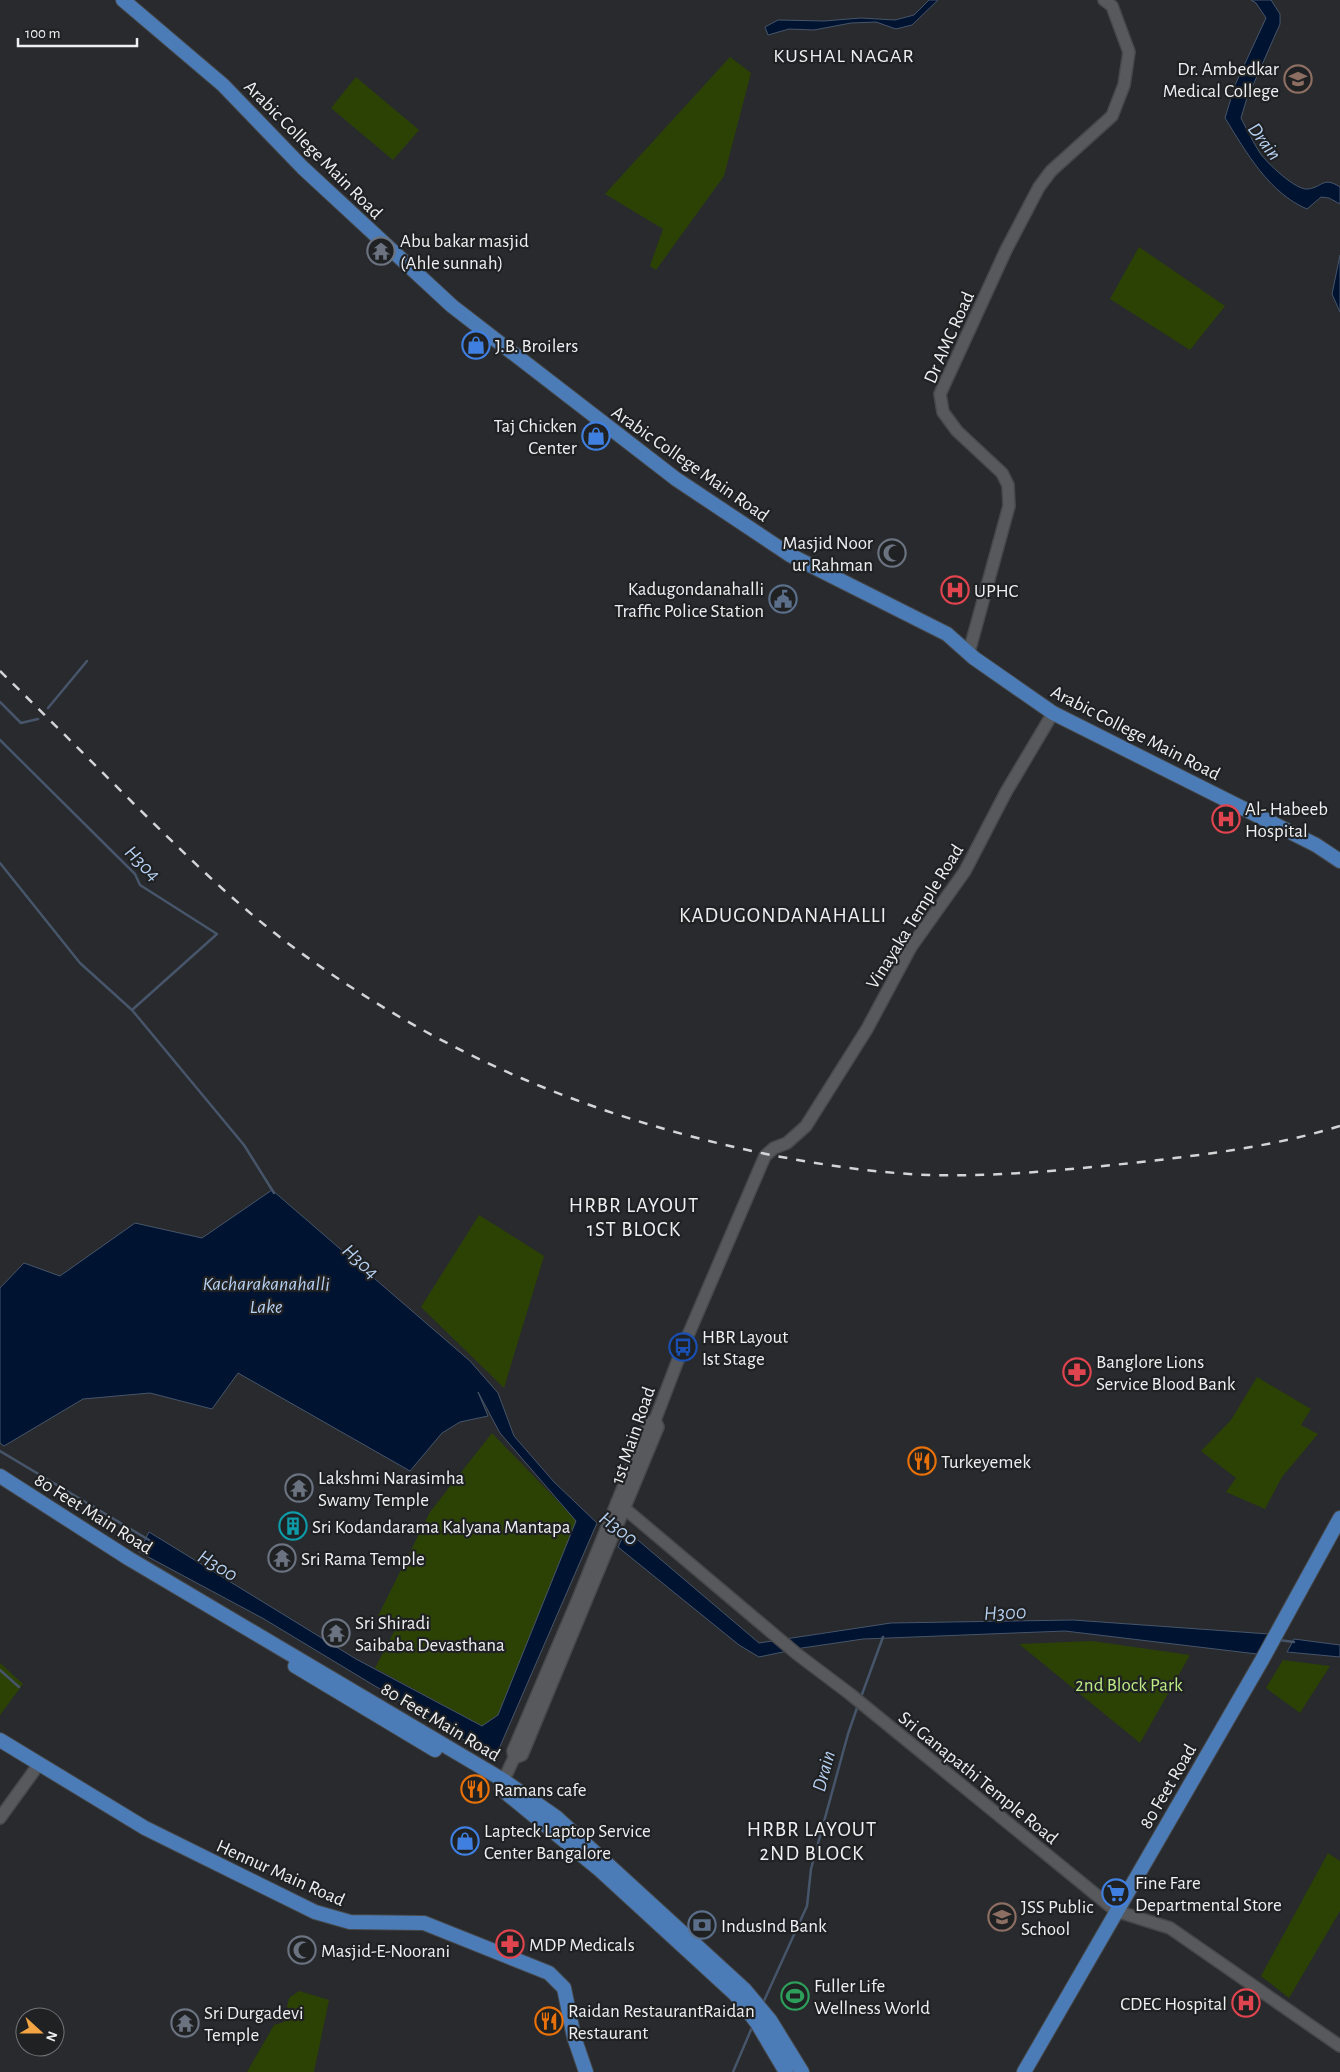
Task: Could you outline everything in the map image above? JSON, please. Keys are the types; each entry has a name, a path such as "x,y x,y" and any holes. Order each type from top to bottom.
{"main road":[{"name":"Arabic College Main Road","path":"123,0 223,85 303,168 416,274 467,318 676,479 790,555 947,634 974,658 1053,714 1299,836 1340,861"},
{"name":"80 Feet Main Road","path":"0,1476 128,1558 556,1817 624,1876 745,1990 770,2020 802,2072"},
{"name":"80 Feet Main Road","path":"0,1487 43,1510 122,1565 195,1605 328,1688 501,1784 607,1876 735,1994 754,2020 786,2072"},
{"name":"80 Feet Road","path":"1276,1643 1340,1518"},
{"name":"80 Feet Road","path":"1024,2072 1340,1536"},
{"name":"Hennur Main Road","path":"0,1740 145,1828 315,1912 350,1922 424,1923 549,1972 564,1988 574,2037 586,2072"},
{"name":"80 Feet Road","path":"1035,2072 1119,1913"}],"street":[{"name":"Dr AMC Road","path":"968,652 1009,506 1008,485 1002,473 957,431 943,412 940,394 1006,250 1039,187 1051,171 1112,116 1124,85 1129,52 1112,6 1104,0"},
{"name":"Vinayaka Temple Road","path":"774,1148 787,1143 806,1126 867,1029 912,947 965,871 1006,792 1053,714"},
{"name":"1st Main Road","path":"608,1532 658,1427 655,1420 684,1346 765,1156 774,1148"},
{"name":"Sri Ganapathi Temple Road","path":"621,1506 797,1654 850,1694 1119,1913 1170,1928 1340,2046"},
{"path":"501,1784 514,1758 513,1751 608,1532"},
{"path":"514,1758 522,1755 606,1552 608,1532"},
{"path":"0,1818 39,1764"}],"green space":[{"path":"730,57 751,73 724,176 656,270 650,266 663,229 605,194"},
{"path":"356,77 419,130 393,160 331,108"},
{"path":"1139,247 1225,306 1190,350 1110,299"},
{"path":"479,1215 544,1256 504,1388 421,1307"},
{"path":"1257,1377 1311,1409 1301,1425 1318,1434 1282,1477 1265,1509 1226,1492 1236,1478 1201,1451 1231,1420"},
{"path":"492,1433 577,1521 498,1715 482,1726 375,1668 396,1628 378,1616 430,1512"},
{"name":"2nd Block Park","path":"1092,1641 1190,1655 1140,1743 1019,1644"},
{"path":"1283,1660 1330,1666 1300,1713 1266,1688"},
{"path":"0,1663 23,1684 0,1715"},
{"path":"1328,1853 1340,1861 1340,1911 1289,1998 1261,1976"},
{"path":"299,1991 329,2000 314,2072 247,2072 274,2025 284,2022 289,1998"}],"water":[{"path":"929,0 938,0 912,25 896,29 876,22 851,23 814,30 789,29 768,35 765,27 778,20 824,21 861,18 895,20 914,15"},
{"path":"1251,0 1271,0 1280,14 1280,24 1246,101 1241,118 1252,140 1268,163 1289,181 1303,188 1313,188 1326,182 1340,187 1340,204 1329,198 1321,197 1307,209 1293,202 1270,182 1250,158 1225,118 1235,85 1266,18 1256,3"},
{"path":"1340,255 1340,312 1332,294"},
{"name":"Kacharakanahalli Lake","path":"272,1190 470,1361 498,1393 514,1436 554,1482 597,1523 498,1751 476,1747 264,1619 139,1552 149,1532 356,1659 482,1726 498,1715 576,1521 500,1433 478,1392 488,1416 460,1422 442,1433 410,1471 238,1373 212,1409 150,1393 83,1399 4,1446 0,1443 0,1288 24,1263 60,1276 135,1223 202,1238"},
{"path":"626,1530 759,1643 891,1623 1073,1620 1269,1634 1257,1654 1065,1631 863,1639 802,1648 759,1657 739,1645 618,1547"},
{"path":"1294,1639 1340,1645 1340,1657 1287,1652"}],"waterway":[{"name":"H304","path":"48,708 87,661"},
{"name":"H304","path":"0,702 21,723 38,719"},
{"name":"H304","path":"0,740 135,874 140,885 217,934 132,1010 244,1145 274,1193"},
{"name":"H304","path":"0,863 80,963 132,1010"},
{"name":"H300","path":"0,1451 149,1540"},
{"name":"Drain","path":"861,1697 883,1637"},
{"name":"H300","path":"1279,1640 1294,1642"},
{"name":"Drain","path":"0,1670 19,1687"},
{"name":"Drain","path":"763,2003 807,1906 811,1869 848,1734 858,1705"},
{"path":"733,2072 753,2025"}],"railway":[{"path":"0,671 193,861 254,916 297,950 352,988 408,1022 465,1052 523,1079 643,1123 771,1155 850,1168 929,1175 980,1175 1030,1172 1159,1160 1263,1145 1340,1126"}],"place":[{"name":"Dr. Ambedkar Medical College","path":"1298,79"},
{"name":"Abu bakar masjid (Ahle sunnah)","path":"381,251"},
{"name":"J.B. Broilers","path":"476,345"},
{"name":"Taj Chicken Center","path":"596,436"},
{"name":"Masjid Noor ur Rahman","path":"892,553"},
{"name":"UPHC","path":"955,590"},
{"name":"Kadugondanahalli Traffic Police Station","path":"783,599"},
{"name":"Al- Habeeb Hospital","path":"1226,819"},
{"name":"HBR Layout Ist Stage","path":"683,1347"},
{"name":"Banglore Lions Service Blood Bank","path":"1077,1372"},
{"name":"Turkeyemek","path":"922,1461"},
{"name":"Lakshmi Narasimha Swamy Temple","path":"299,1488"},
{"name":"Sri Kodandarama Kalyana Mantapa","path":"293,1526"},
{"name":"Sri Rama Temple","path":"282,1558"},
{"name":"Sri Shiradi Saibaba Devasthana","path":"336,1633"},
{"name":"Ramans cafe","path":"475,1789"},
{"name":"Lapteck Laptop Service Center Bangalore","path":"465,1841"},
{"name":"Fine Fare Departmental Store","path":"1116,1893"},
{"name":"JSS Public School","path":"1002,1917"},
{"name":"IndusInd Bank","path":"702,1925"},
{"name":"MDP Medicals","path":"510,1944"},
{"name":"Masjid-E-Noorani","path":"302,1950"},
{"name":"Fuller Life Wellness World","path":"795,1996"},
{"name":"CDEC Hospital","path":"1246,2003"},
{"name":"Raidan RestaurantRaidan Restaurant","path":"549,2021"},
{"name":"Sri Durgadevi Temple","path":"185,2023"}],"district":[{"name":"KUSHAL NAGAR","path":"844,55"},
{"name":"KADUGONDANAHALLI","path":"783,915"},
{"name":"HRBR LAYOUT 1ST BLOCK","path":"634,1217"},
{"name":"HRBR LAYOUT 2ND BLOCK","path":"812,1841"}]}
